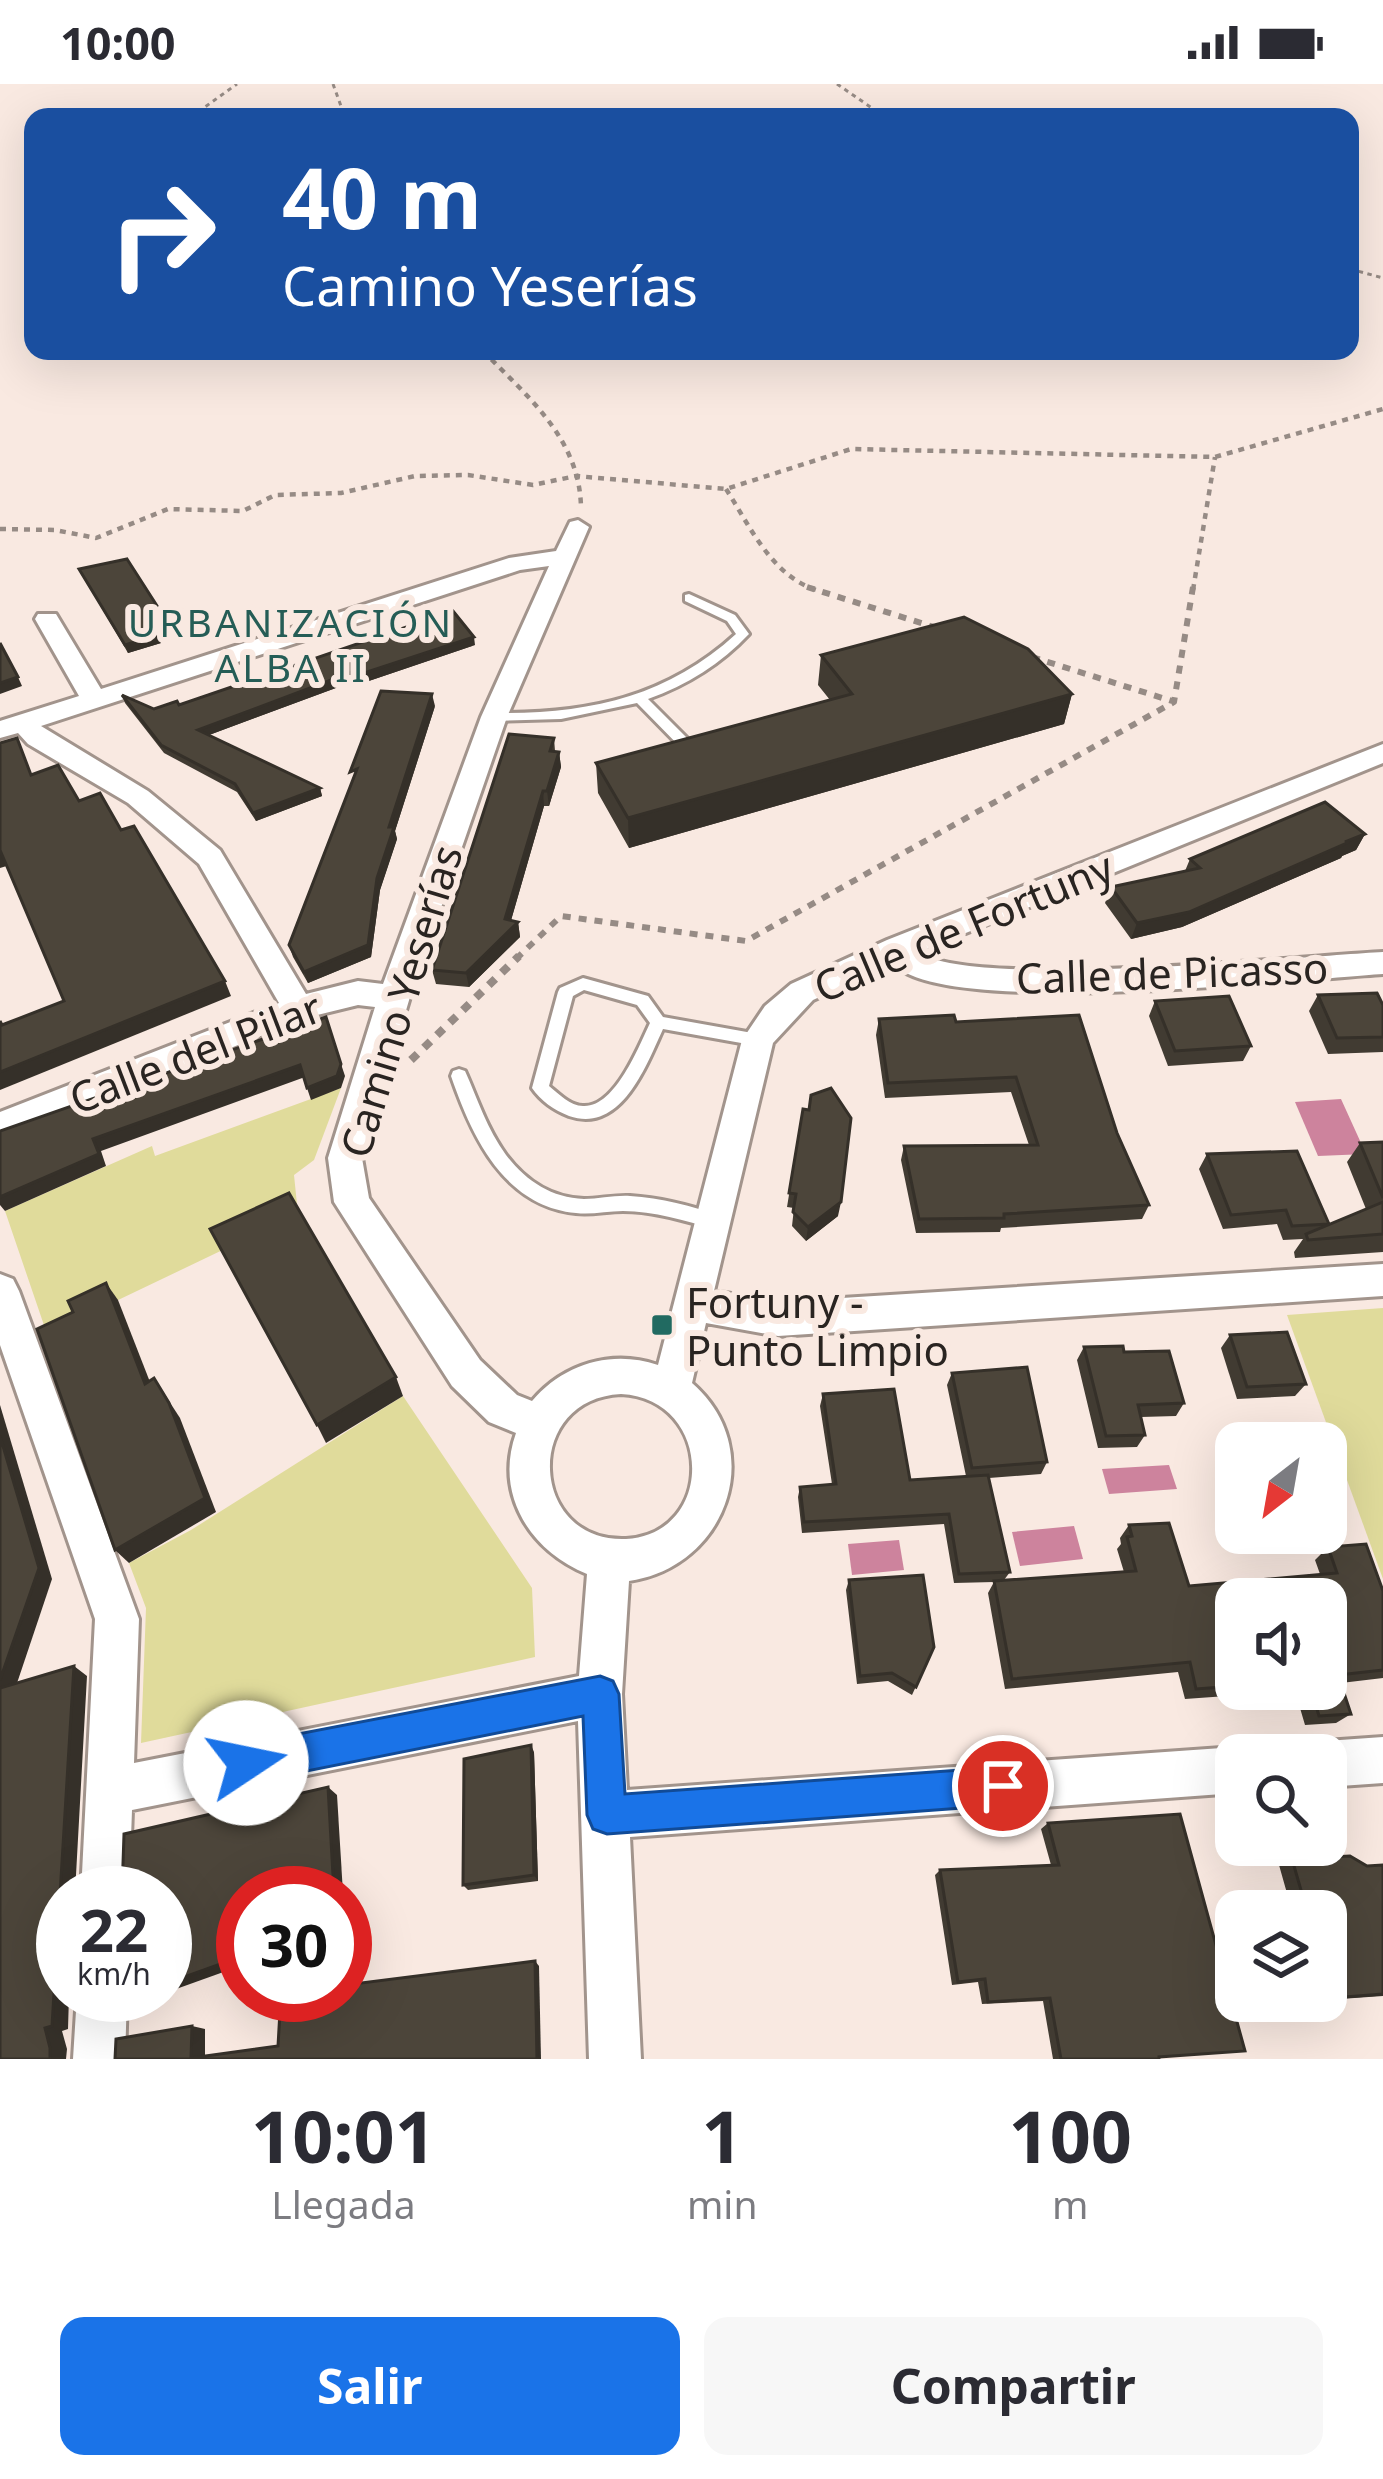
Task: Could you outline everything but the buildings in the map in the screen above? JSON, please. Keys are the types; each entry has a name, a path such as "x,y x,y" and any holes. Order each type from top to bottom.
{"street":[{"name":"Camino Yeserías","path":"540,1423 503,1409 466,1373 352,1202 345,1158 394,997 494,717 578,527"},
{"path":"12,726 517,563 566,557"},
{"path":"47,619 94,699"},
{"path":"12,726 138,797 210,857 298,1008"},
{"name":"Calle de Fortuny","path":"671,1389 696,1304 758,1040 776,1015 802,992 898,949 1383,752"},
{"name":"Calle de Picasso","path":"898,949 911,964 939,974 1048,983 1383,963"},
{"name":"Calle del Pilar","path":"0,1126 298,1008 358,993 394,997"},
{"path":"696,1304 778,1319 1383,1280"},
{"path":"0,1291 117,1619 106,1866"},
{"path":"644,1379 671,1389 694,1408 710,1433 715,1463 711,1494 696,1521 672,1543 642,1556 609,1559 579,1550 553,1533 536,1509 527,1480 529,1451 540,1423 559,1400 599,1381 644,1379"},
{"path":"609,1559 600,1694 615,2059"},
{"path":"109,1792 600,1694"},
{"path":"1347,1763 1383,1760"},
{"path":"607,1815 1215,1772"},
{"path":"99,2059 101,2022"}],"lane":[{"path":"494,717 532,717 640,700 721,658 743,634 731,618 688,598"},
{"path":"640,700 692,752"},
{"path":"658,1022 629,1085 608,1107 581,1114 558,1107 540,1088 566,992 583,984 642,1000 658,1022 758,1040"},
{"path":"459,1076 473,1119 502,1165 539,1196 573,1207 633,1204 715,1221"}],"path":[{"path":"204,108 237,84"},
{"path":"836,84 872,108"},
{"path":"492,360 538,406 567,446 582,497 578,527"},
{"path":"0,529 55,530 96,538 168,509 243,511 275,495 340,494 415,476 468,475 533,485 576,476 726,489 851,449 1215,458 1383,410"},
{"path":"1174,702 1215,458"},
{"path":"726,489 773,562 802,585 955,633"},
{"path":"1020,654 1174,702"},
{"path":"411,1060 561,916 746,941 1174,702"}],"shaded area":[{"path":"341,1088 314,1160 294,1175 298,1214 47,1334 5,1211 152,1146 155,1156"},
{"path":"1341,1099 1366,1154 1318,1156 1295,1102"},
{"path":"1383,1308 1383,1579 1347,1480 1347,1422 1326,1422 1287,1315"},
{"path":"403,1396 532,1588 535,1657 141,1743 146,1608 129,1563 191,1530"},
{"path":"1169,1465 1177,1489 1109,1494 1102,1469"},
{"path":"1074,1526 1083,1559 1020,1566 1012,1532"},
{"path":"899,1540 904,1570 852,1575 848,1544"}],"place":[{"name":"Fortuny - Punto Limpio","path":"662,1325"}],"district":[{"name":"URBANIZACIÓN ALBA II","path":"291,644"}],"route":[{"path":"246,1763 600,1694 607,1815 1003,1786"}]}
